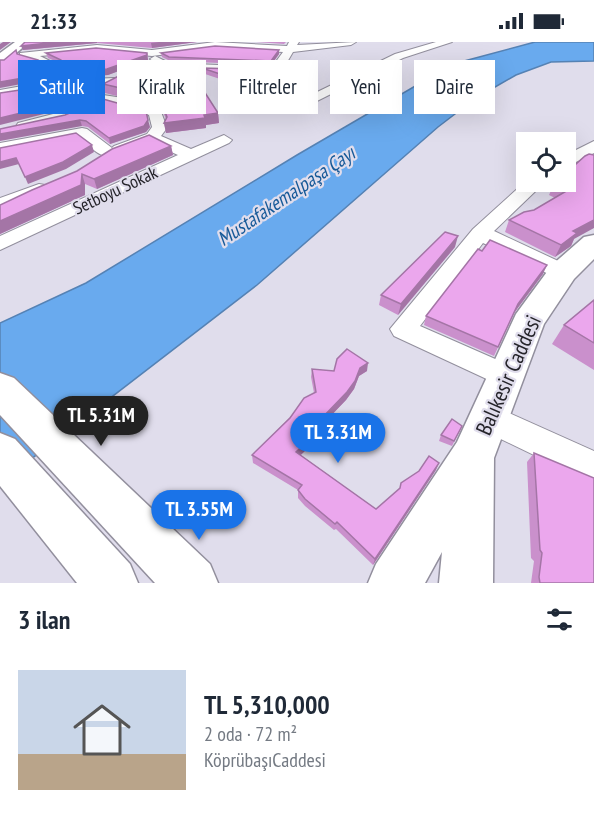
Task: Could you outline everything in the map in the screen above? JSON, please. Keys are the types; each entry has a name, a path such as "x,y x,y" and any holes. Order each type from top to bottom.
{"main road":[{"name":"Balıkesir Caddesi","path":"395,583 481,437 528,322 563,272 594,243"},
{"path":"0,389 174,566"},
{"name":"Balıkesir Caddesi","path":"466,583 481,437"},
{"path":"0,453 111,583"}],"street":[{"path":"14,52 68,42"},
{"path":"157,58 215,45 351,42"},
{"path":"418,42 430,45"},
{"path":"318,95 376,66 430,45 447,42"},
{"path":"14,52 97,48 124,50 157,58 274,70 279,67 292,45"},
{"path":"89,60 124,50"},
{"path":"14,52 45,60"},
{"path":"105,78 117,77 105,84"},
{"path":"0,94 18,87"},
{"path":"91,164 108,153 152,137 160,128 155,112 105,99"},
{"path":"9,129 67,114"},
{"path":"0,148 82,132 108,153"},
{"name":"Setboyu Sokak","path":"152,137 191,155"},
{"path":"191,155 224,140"},
{"name":"Setboyu Sokak","path":"0,244 191,155"},
{"path":"0,205 52,183"},
{"path":"506,376 403,329 480,233 525,192"},
{"path":"480,233 563,272"},
{"path":"481,437 594,468"}],"water":[{"path":"535,42 594,42 594,61 551,62 516,75 495,87 495,60 468,60"},
{"name":"Mustafakemalpaşa Çayı","path":"414,87 414,114 455,114 257,285 0,483 0,323 86,283 367,114 402,114 402,94"}],"building":[{"path":"25,42 57,42 21,46"},
{"path":"215,46 279,50 272,60 169,57 161,53"},
{"path":"96,48 147,53 147,55 133,60 117,60 117,66 105,69 105,60 61,60 46,53"},
{"path":"16,50 17,54 38,60 18,60 18,79 0,82 0,60 4,60"},
{"path":"206,68 218,68 218,73 206,69"},
{"path":"117,77 117,87 105,83"},
{"path":"18,90 18,114 0,118 0,93"},
{"path":"206,94 218,113 204,115 205,118 164,123 166,114 206,114"},
{"path":"105,100 117,103 117,114 147,114 148,120 144,126 109,138 86,121 80,120 0,134 0,129 65,115 105,114"},
{"path":"76,133 92,145 63,162 25,177 16,158 0,162 0,148"},
{"path":"149,135 171,146 94,179 82,174 81,185 0,221 0,205 77,171 112,149"},
{"path":"594,155 594,220 573,231 577,233 561,245 509,220 524,212 534,210 565,192 576,192 576,164 585,156"},
{"path":"445,232 458,236 401,304 381,295"},
{"path":"490,240 547,265 518,304 498,347 426,316 478,249 482,251"},
{"path":"594,300 594,343 564,325"},
{"path":"347,349 368,363 360,368 347,392 320,420 322,422 308,441 296,452 376,509 400,488 401,483 419,471 429,456 439,463 375,559 337,522 335,524 305,499 298,490 302,485 252,455 290,418 304,398 316,392 312,369 334,371 337,359"},
{"path":"452,419 462,426 454,441 441,435"},
{"path":"534,453 594,478 594,583 540,583 542,553"}]}
